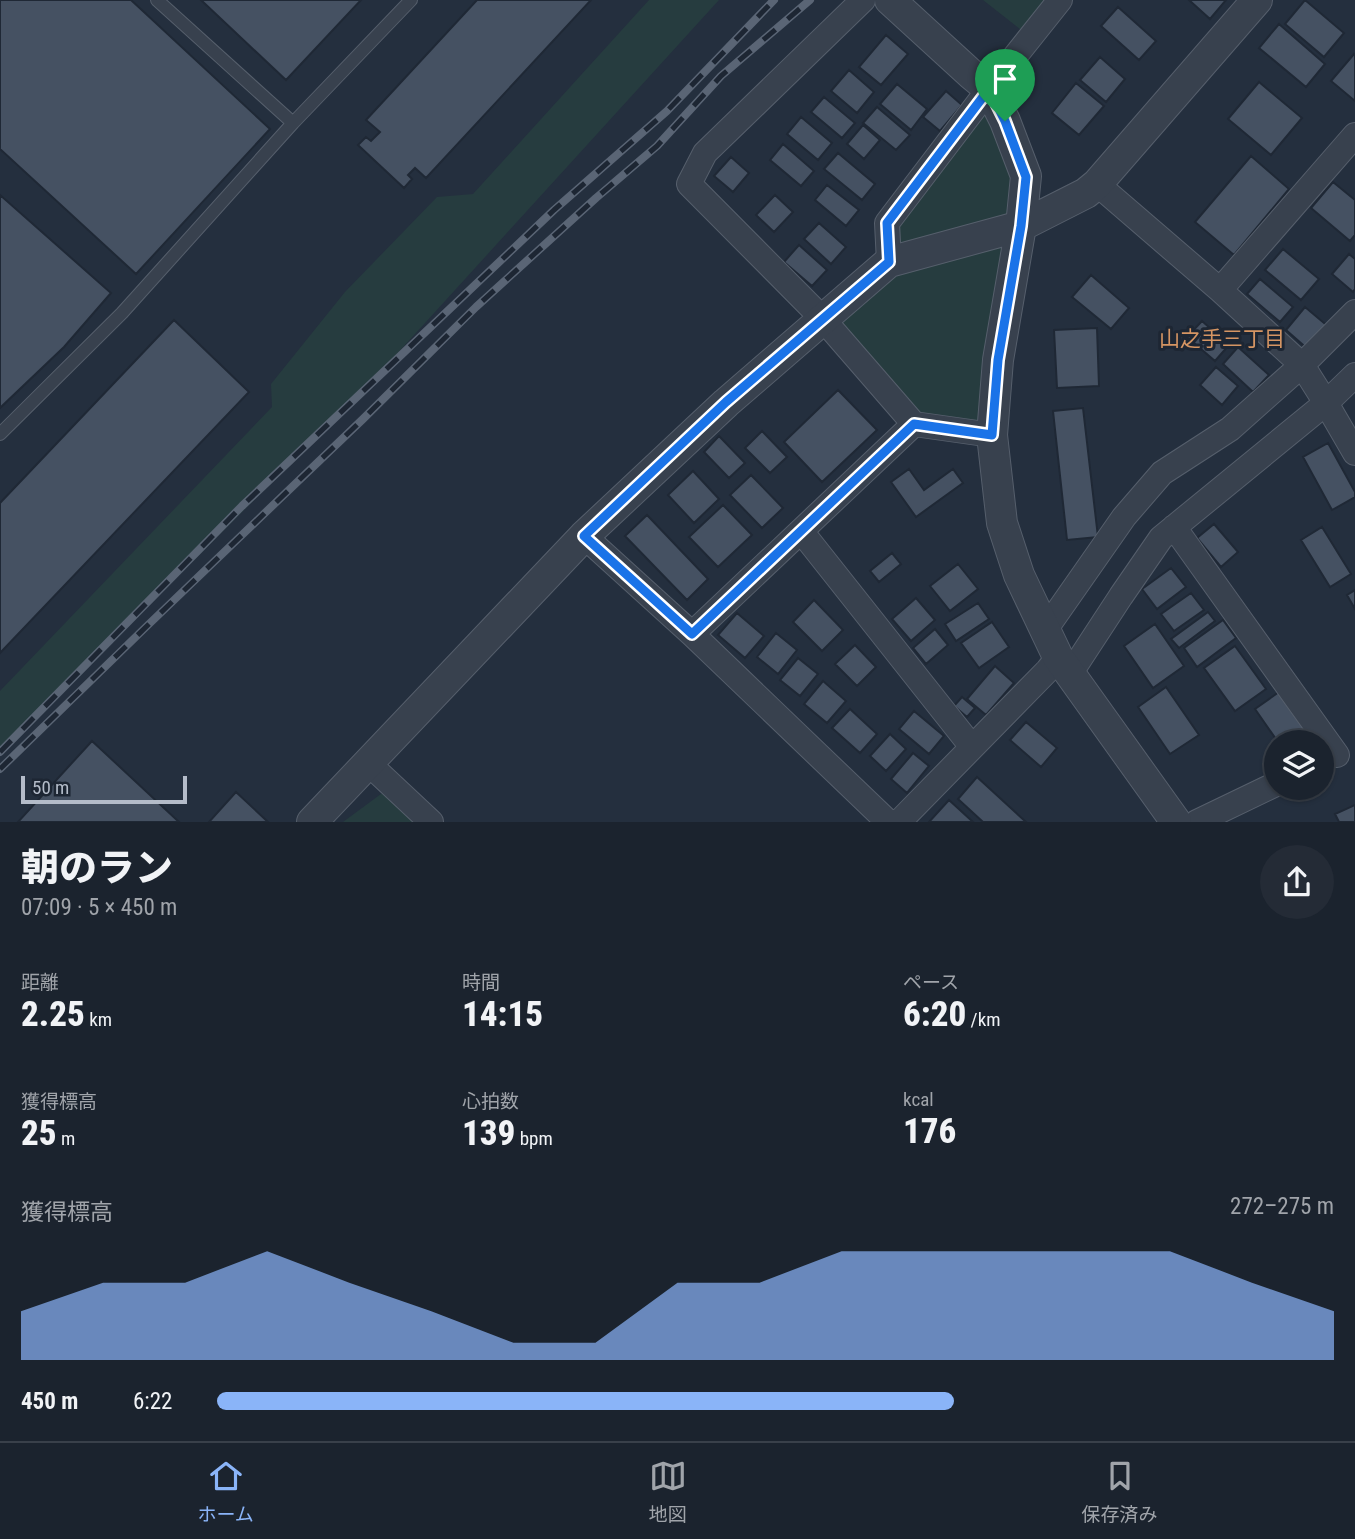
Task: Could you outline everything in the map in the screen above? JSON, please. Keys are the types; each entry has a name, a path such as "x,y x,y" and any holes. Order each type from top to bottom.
{"street":[{"path":"863,0 705,153 689,184 822,318 914,424 992,435"},
{"path":"890,0 989,89 1005,121 1026,177 1021,226 998,360 992,435 1002,523 1019,575 1064,666 1175,821"},
{"path":"889,262 887,223 1060,0"},
{"path":"312,821 584,536 726,402 822,318 889,262 1021,226 1086,193 1097,184 1257,0"},
{"path":"1220,290 1355,135"},
{"path":"1097,184 1302,365 1355,453"},
{"path":"1045,631 1124,517 1162,473 1230,429 1302,365 1355,312"},
{"path":"900,821 1048,670 1064,666 1121,596 1161,538 1326,403 1355,375"},
{"path":"692,634 914,424"},
{"path":"1174,527 1338,754"},
{"path":"801,531 972,747"},
{"path":"584,536 692,634 888,821"},
{"path":"368,763 431,821"},
{"path":"1197,821 1264,790"}],"lane":[{"path":"157,0 293,123"},
{"path":"0,434 122,313 293,123 411,0"}],"green space":[{"path":"649,0 719,0 364,390 0,754 0,691 272,407 271,384 345,292 437,197 473,194"},
{"path":"983,0 1050,0 1025,33"},
{"path":"987,106 1014,175 985,422 921,413 833,317 897,225"},
{"path":"385,791 417,822 343,822"}],"building":[{"path":"0,0 131,0 270,129 136,274 0,149"},
{"path":"201,0 361,0 286,80"},
{"path":"477,0 591,0 426,178 415,168 408,175 412,179 404,188 358,145 366,137 371,141 380,132 366,120"},
{"path":"1189,0 1226,0 1210,19"},
{"path":"1305,0 1344,33 1324,57 1285,24"},
{"path":"1118,7 1156,41 1139,60 1101,26"},
{"path":"1279,24 1325,64 1306,87 1259,48"},
{"path":"886,35 908,54 881,85 859,67"},
{"path":"1355,55 1355,101 1331,81"},
{"path":"1100,57 1125,79 1106,102 1080,80"},
{"path":"849,70 874,92 857,113 831,91"},
{"path":"1259,82 1302,118 1271,155 1228,119"},
{"path":"1076,83 1104,106 1079,135 1052,113"},
{"path":"897,84 927,109 911,130 880,104"},
{"path":"946,91 962,105 940,131 923,117"},
{"path":"824,97 855,123 842,138 811,112"},
{"path":"877,107 910,135 896,150 863,123"},
{"path":"801,117 832,143 818,160 787,134"},
{"path":"863,125 880,140 864,159 847,144"},
{"path":"783,144 814,171 801,186 770,160"},
{"path":"838,153 875,184 862,200 824,169"},
{"path":"1251,156 1289,189 1234,255 1195,222"},
{"path":"731,157 749,173 733,192 714,176"},
{"path":"1333,182 1355,200 1355,235 1350,241 1311,208"},
{"path":"827,185 859,210 846,226 815,200"},
{"path":"0,195 111,293 64,347 0,408"},
{"path":"775,195 793,212 774,232 756,215"},
{"path":"819,223 846,247 831,264 804,239"},
{"path":"799,245 827,270 812,286 784,262"},
{"path":"1283,249 1319,279 1301,300 1265,270"},
{"path":"1349,254 1355,259 1353,292 1332,274"},
{"path":"1091,275 1129,308 1111,329 1072,297"},
{"path":"1260,279 1293,307 1280,322 1247,294"},
{"path":"1305,307 1330,328 1310,351 1286,330"},
{"path":"174,320 249,392 0,653 0,503"},
{"path":"1202,321 1229,345 1215,361 1187,337"},
{"path":"1097,328 1099,386 1057,388 1054,330"},
{"path":"1238,347 1269,375 1253,392 1223,364"},
{"path":"1216,367 1238,386 1222,405 1200,385"},
{"path":"838,390 877,430 822,482 784,442"},
{"path":"1083,408 1098,537 1067,540 1053,411"},
{"path":"762,431 787,457 770,473 745,448"},
{"path":"719,436 745,463 729,478 704,452"},
{"path":"1328,443 1355,492 1355,497 1332,510 1303,457"},
{"path":"909,469 924,490 953,469 963,483 916,517 891,482"},
{"path":"693,471 719,499 694,523 668,495"},
{"path":"751,475 783,508 762,528 730,495"},
{"path":"723,505 752,535 718,567 689,537"},
{"path":"647,515 708,579 687,600 625,536"},
{"path":"1214,524 1238,552 1221,567 1197,538"},
{"path":"1322,527 1351,574 1330,587 1301,540"},
{"path":"892,553 901,564 879,582 870,571"},
{"path":"958,564 978,589 950,611 930,586"},
{"path":"1171,568 1186,587 1157,609 1142,589"},
{"path":"1355,590 1355,609 1347,595"},
{"path":"1191,593 1204,610 1174,631 1161,614"},
{"path":"916,598 935,620 911,641 892,619"},
{"path":"814,600 843,630 822,651 793,622"},
{"path":"978,603 989,619 956,641 945,624"},
{"path":"1208,612 1215,621 1179,648 1171,639"},
{"path":"737,613 764,636 745,658 718,635"},
{"path":"1223,620 1236,638 1197,667 1184,648"},
{"path":"992,622 1009,647 979,668 961,643"},
{"path":"1155,624 1184,666 1153,688 1124,646"},
{"path":"935,629 948,645 926,664 913,648"},
{"path":"776,633 797,650 778,674 757,657"},
{"path":"855,645 876,667 857,686 835,664"},
{"path":"1235,646 1266,689 1235,711 1204,668"},
{"path":"798,658 818,674 800,696 780,680"},
{"path":"995,666 1014,683 986,715 967,699"},
{"path":"823,681 846,701 827,723 804,704"},
{"path":"1166,687 1199,735 1170,754 1138,707"},
{"path":"1279,692 1306,730 1270,730 1255,709"},
{"path":"962,697 975,708 967,717 954,706"},
{"path":"850,709 877,734 860,753 832,728"},
{"path":"914,711 944,736 929,754 899,729"},
{"path":"1026,722 1057,748 1041,767 1010,740"},
{"path":"890,734 906,749 886,771 870,756"},
{"path":"92,741 179,822 18,822"},
{"path":"913,753 929,766 907,793 891,779"},
{"path":"977,777 1026,822 983,822 958,799"},
{"path":"236,792 268,822 209,822"},
{"path":"949,800 973,822 929,822"},
{"path":"1355,805 1355,822 1339,822 1335,814"}],"railway":[{"path":"0,752 242,506 554,210 667,111 774,0"},
{"path":"0,769 476,307 657,146 721,76 810,0"}],"district":[{"name":"山之手三丁目","path":"1222,339"}],"route":[{"path":"989,89 1005,121 1026,177 1021,226 998,360 992,435 914,424 692,634 584,536 726,402 889,262 887,223 989,89"}]}
